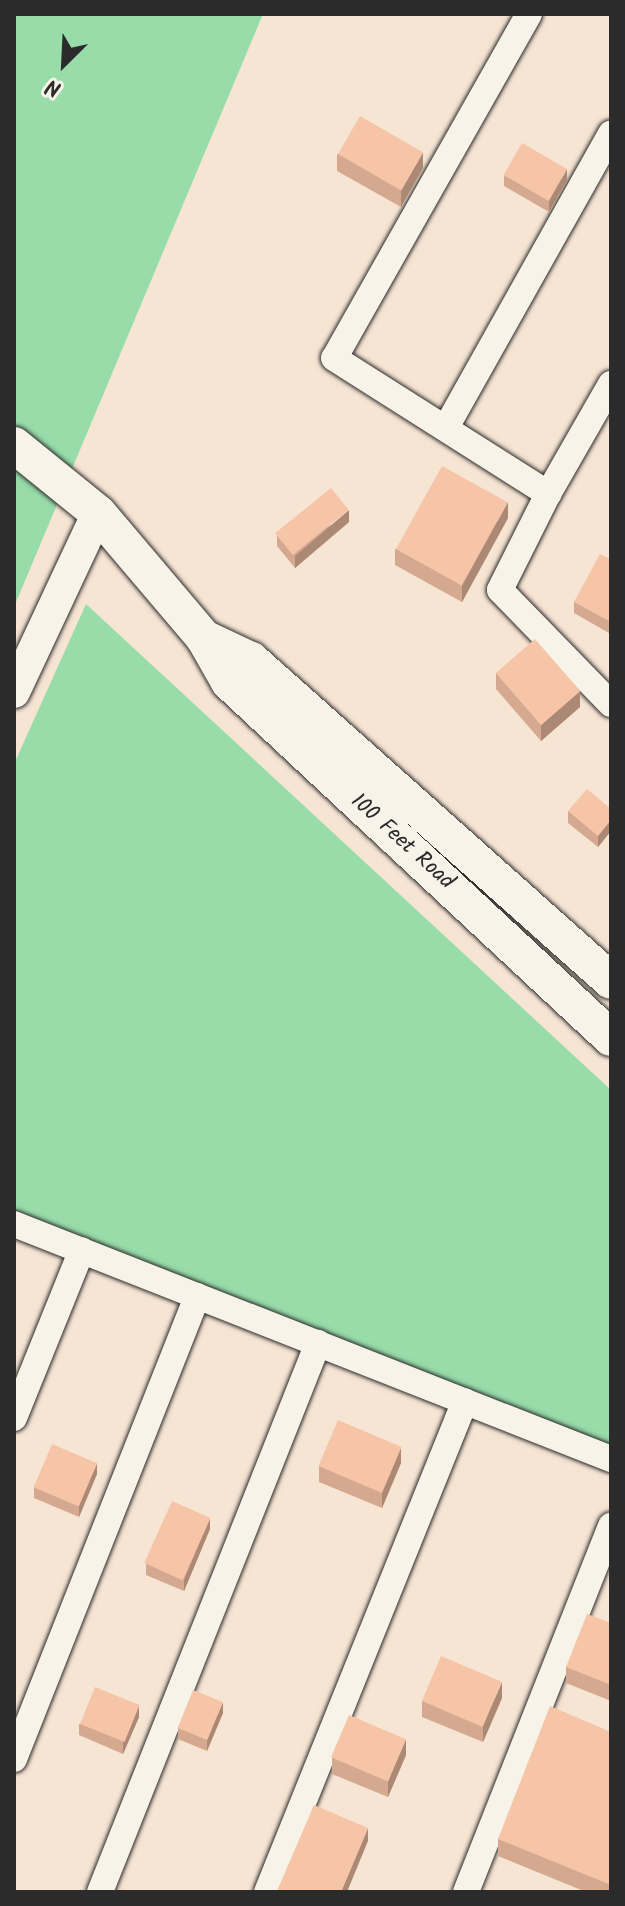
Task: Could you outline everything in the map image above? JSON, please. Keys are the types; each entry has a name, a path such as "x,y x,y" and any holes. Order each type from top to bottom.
{"main road":[{"name":"100 Feet Road","path":"14,445 98,513 204,638 229,682 611,1038"},
{"name":"100 Feet Road","path":"204,638 251,660 611,981"}],"street":[{"path":"529,14 334,358 448,424 548,494"},
{"path":"448,424 611,134"},
{"path":"608,691 500,590 548,494 611,384"},
{"path":"14,692 98,513"},
{"path":"14,1224 611,1459"},
{"path":"14,1418 82,1250"},
{"path":"14,1759 197,1296"},
{"path":"100,1892 318,1343"},
{"path":"267,1892 465,1401"},
{"path":"466,1892 611,1526"}],"green space":[{"path":"14,14 263,14 14,607"},
{"path":"86,604 611,1090 611,1447 14,1211 14,764"}],"building":[{"path":"360,116 423,152 401,191 338,154"},
{"path":"522,143 567,169 549,201 504,175"},
{"path":"442,466 508,502 462,585 396,549"},
{"path":"331,488 349,510 293,555 275,533"},
{"path":"600,554 611,559 609,621 574,602"},
{"path":"535,639 580,691 541,725 496,673"},
{"path":"587,789 611,809 611,820 598,836 568,811"},
{"path":"338,1420 402,1447 382,1493 318,1466"},
{"path":"52,1444 97,1463 79,1506 34,1487"},
{"path":"172,1501 210,1518 183,1580 144,1563"},
{"path":"587,1614 611,1623 611,1685 566,1667"},
{"path":"441,1656 502,1682 483,1727 422,1701"},
{"path":"95,1687 140,1705 125,1742 80,1724"},
{"path":"193,1690 223,1702 207,1740 178,1728"},
{"path":"550,1706 611,1732 611,1885 498,1839"},
{"path":"349,1715 406,1739 388,1782 331,1757"},
{"path":"314,1805 368,1828 341,1892 277,1891"}]}
